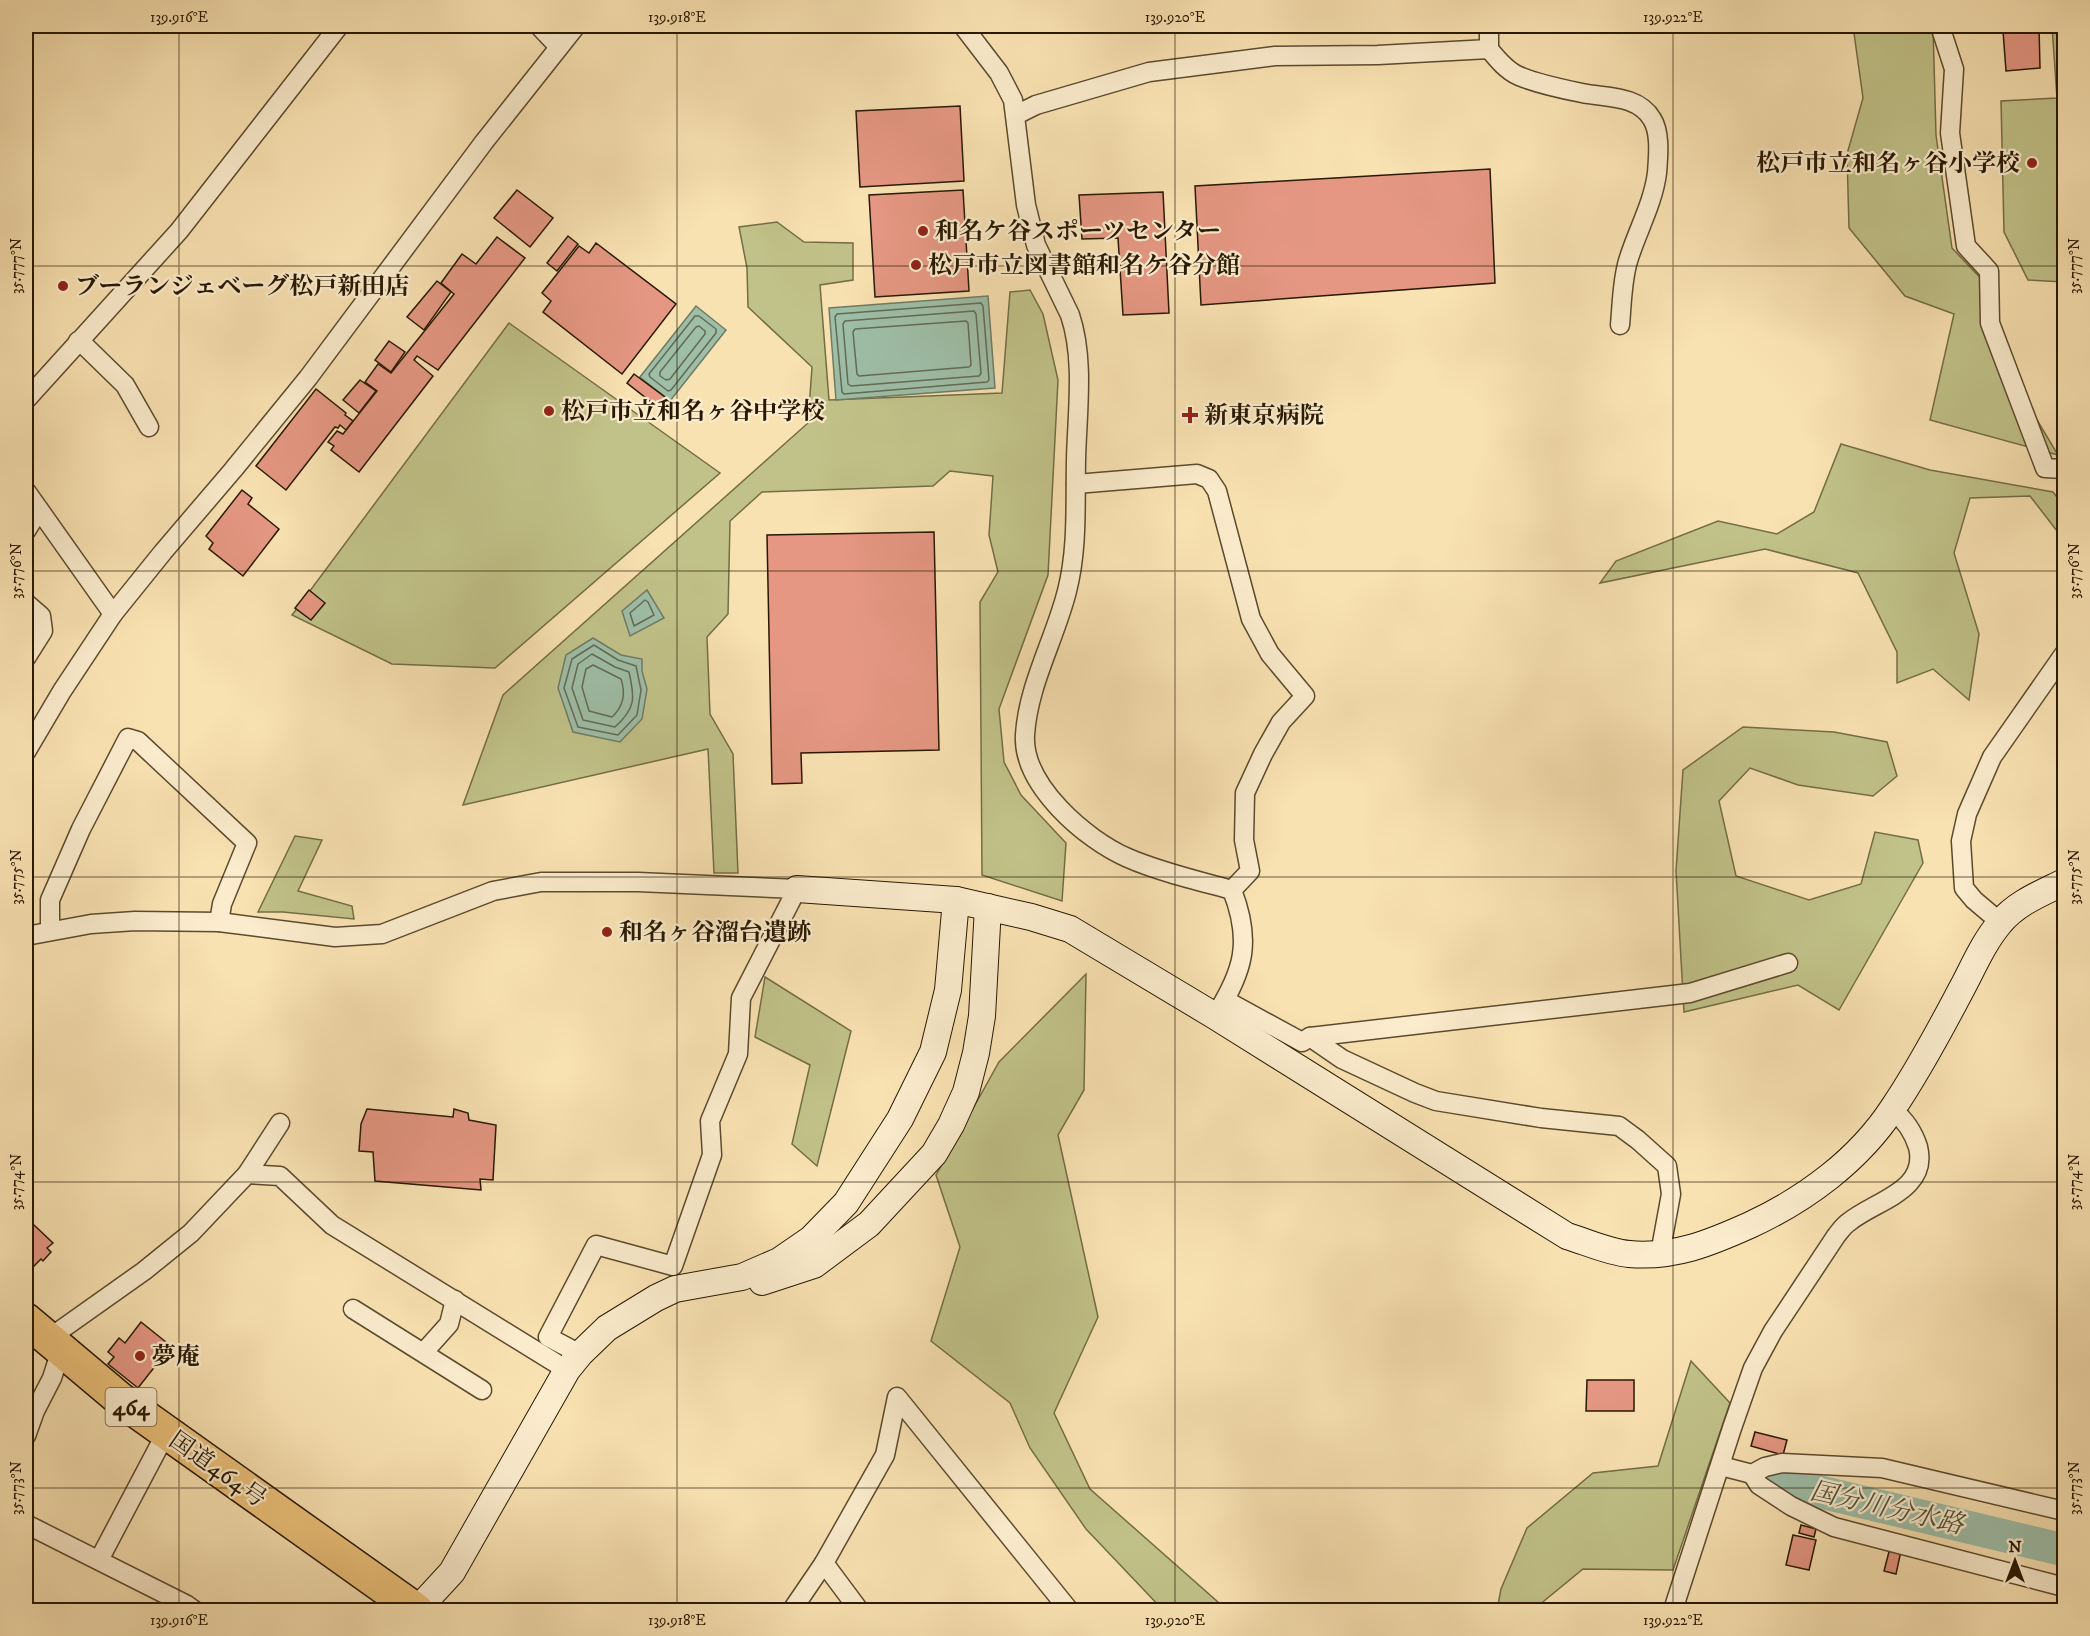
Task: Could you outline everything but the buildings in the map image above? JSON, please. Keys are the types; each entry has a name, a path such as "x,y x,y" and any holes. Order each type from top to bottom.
{"highway":[{"name":"国道464号","path":"45,1337 121,1400 417,1611"}],"street":[{"path":"26,400 179,231 339,26"},
{"path":"539,26 559,47"},
{"path":"26,752 62,691 113,614 308,378 484,142 576,26"},
{"path":"963,26 999,73 1013,100 1026,205 1036,245 1057,286 1074,327 1078,378 1074,558 1066,593 1027,716 1024,737 1027,756 1034,774 1048,794 1086,834 1127,858 1232,890"},
{"path":"1489,26 1489,49 1503,66 1518,76 1581,93 1620,99 1642,107 1653,121 1658,142 1656,175 1647,210 1628,261 1620,325"},
{"path":"1940,26 1954,69 1950,133 1966,246 1989,271 1990,323 2045,468 2064,470"},
{"path":"1016,115 1036,105 1149,72 1275,56 1378,56 1489,49"},
{"path":"78,341 125,385 150,427"},
{"path":"1076,484 1197,474 1209,479 1217,491 1251,619 1270,654 1305,696 1281,722 1245,793 1244,840 1250,871 1232,890"},
{"path":"26,491 113,614"},
{"path":"26,531 39,510"},
{"path":"26,603 41,616 43,632 26,658"},
{"path":"2000,922 1974,900 1964,888 1961,841 1967,814 1992,757 2064,654"},
{"path":"50,931 50,900 81,829 128,738 138,741 247,843 222,904 219,922"},
{"path":"26,936 91,924 135,921 219,922 336,937 382,934 493,891 541,882 638,882 797,889 956,900 1031,916 1070,929 1220,1008 1567,1236 1627,1254 1669,1254 1710,1243 1774,1214 1813,1189 1846,1163 1893,1110 1947,1018 1989,937 2000,922 2014,909 2064,882"},
{"path":"573,1362 548,1337 596,1245 673,1266 712,1155 710,1121 738,1054 741,998 797,889"},
{"path":"1220,1008 1242,960 1244,938 1242,914 1232,890"},
{"path":"417,1611 452,1572 573,1362 607,1328 675,1289 742,1277 779,1261 811,1239 846,1203 900,1119 933,1052 948,990 956,900"},
{"path":"636,1310 755,1283 814,1265 869,1224 934,1154 951,1125 966,1092 976,1053 982,1016 988,907"},
{"path":"1220,1008 1302,1041 1310,1037 1690,993 1788,963"},
{"path":"1310,1037 1342,1059 1415,1094 1436,1101 1541,1118 1619,1126 1667,1167 1671,1194 1662,1243 1669,1254"},
{"path":"1673,1611 1753,1368 1773,1331 1836,1236 1848,1222 1910,1184 1916,1173 1918,1150 1914,1137 1906,1121 1893,1110"},
{"path":"26,1436 35,1411 52,1378 45,1337 144,1271 191,1233 247,1174 280,1123"},
{"path":"247,1174 280,1176 332,1225 454,1300 573,1362"},
{"path":"424,1352 448,1324 454,1300"},
{"path":"353,1310 482,1390"},
{"path":"792,1611 824,1563 885,1455 897,1396 1069,1611"},
{"path":"99,1560 166,1433"},
{"path":"1721,1466 1752,1474 1765,1467 1782,1463 1882,1468 2064,1511"},
{"path":"1752,1474 1759,1485 1791,1506 1833,1527 2064,1587"},
{"path":"26,1524 187,1605 194,1611"},
{"path":"824,1563 859,1611"}],"green space":[{"path":"1853,26 1933,26 1936,135 1952,248 1989,287 1982,328 2058,455 1930,420 1954,314 1905,296 1849,228 1847,154 1863,98"},
{"name":"松戸市立和名ヶ谷小学校","path":"2052,26 2064,26 2064,282 2028,280 2004,232 2001,101 2057,98"},
{"path":"777,222 804,242 853,243 853,280 820,285 829,400 1002,393 1010,292 1030,290 1043,314 1058,380 1048,575 999,709 1004,762 1021,795 1066,843 1062,901 982,875 980,602 998,572 989,535 993,476 950,471 933,486 762,492 730,521 728,614 707,637 710,714 733,754 738,873 714,873 708,749 463,805 503,695 808,423 812,367 748,307 747,268 739,227"},
{"path":"509,323 720,473 495,668 392,664 292,615"},
{"path":"1841,444 1930,470 2053,492 2064,506 2064,540 2030,496 1970,498 1954,553 1979,634 1969,700 1933,669 1897,683 1897,652 1858,573 1765,549 1600,583 1616,561 1718,521 1777,534 1814,512"},
{"path":"1743,727 1834,732 1887,742 1897,776 1873,796 1798,785 1750,768 1719,801 1736,876 1809,900 1861,884 1875,832 1918,840 1923,863 1839,1010 1798,985 1684,1012 1676,871 1683,770"},
{"path":"295,836 322,840 298,891 352,906 354,919 283,912 258,912"},
{"path":"1086,974 1084,1090 1058,1135 1098,1317 1054,1413 1090,1489 1227,1610 1163,1610 1086,1529 1030,1448 1010,1403 931,1341 960,1247 936,1175 999,1062"},
{"path":"765,977 851,1031 817,1166 792,1144 810,1065 755,1037"},
{"path":"1691,1361 1730,1403 1673,1570 1583,1569 1533,1610 1497,1610 1501,1589 1527,1528 1593,1473 1658,1466"}],"water":[{"path":"988,296 995,388 836,400 829,308"},
{"path":"696,306 726,330 670,401 640,377"},
{"path":"647,590 664,618 630,636 622,611"},
{"path":"593,638 621,655 642,659 642,671 647,689 642,719 620,742 573,732 558,688 566,655"}],"waterway":[{"name":"国分川分水路","path":"1779,1482 2064,1550"}],"place":[{"name":"松戸市立和名ヶ谷小学校","path":"2032,163"},
{"name":"和名ケ谷スポーツセンター","path":"923,231"},
{"name":"松戸市立図書館和名ケ谷分館","path":"916,265"},
{"name":"ブーランジェベーグ松戸新田店","path":"63,286"},
{"name":"松戸市立和名ヶ谷中学校","path":"549,411"},
{"name":"新東京病院","path":"1190,415"},
{"name":"和名ヶ谷溜台遺跡","path":"607,932"},
{"name":"夢庵","path":"140,1356"}]}
